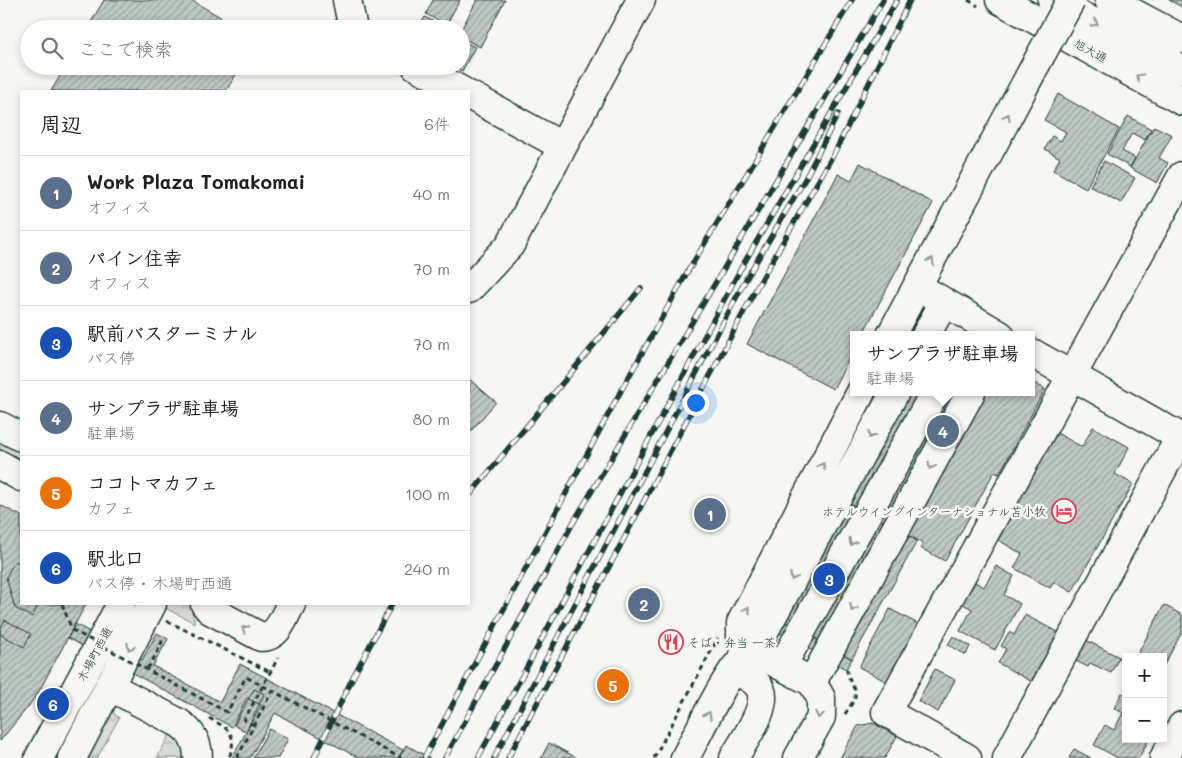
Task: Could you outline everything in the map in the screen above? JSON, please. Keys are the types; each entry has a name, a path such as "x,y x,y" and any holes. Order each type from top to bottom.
{"street":[{"path":"347,0 351,20"},
{"path":"470,288 510,244 641,0"},
{"name":"旭大通","path":"1000,0 1182,100"},
{"name":"旭大通","path":"1052,0 1182,70"},
{"path":"893,331 1071,0"},
{"path":"1109,0 1182,39"},
{"path":"433,75 460,90"},
{"path":"470,96 562,146"},
{"path":"968,758 886,712 1182,176"},
{"path":"917,286 944,302 971,327 986,331"},
{"path":"928,331 944,302"},
{"path":"1008,758 1181,438 1035,355"},
{"path":"734,758 758,716 763,697 745,660 741,637 741,623 859,396"},
{"path":"685,758 721,690 745,660 762,633 893,396"},
{"path":"782,666 933,396"},
{"path":"812,682 969,396"},
{"path":"0,426 20,437"},
{"path":"0,465 20,476"},
{"name":"木場町西通","path":"39,758 120,605"},
{"path":"206,605 210,610 261,637 269,637 275,633 290,605"},
{"path":"72,758 109,686 157,611"},
{"path":"745,660 782,666 812,682 820,698 821,717 798,758"},
{"path":"109,686 188,729 196,742 198,758"},
{"path":"1164,758 1182,726"}],"path":[{"path":"62,605 72,630 227,712 246,677 401,758"},
{"path":"157,611 270,672"},
{"path":"654,758 718,637"},
{"path":"135,671 140,662"},
{"path":"254,725 244,720 260,691"},
{"path":"237,758 272,691"},
{"path":"202,714 226,728 232,734 233,743 229,758"}],"green space":[{"path":"0,439 20,451 20,459 0,449"},
{"path":"164,605 190,605 195,623 163,607"},
{"path":"113,706 114,714 119,718 97,758 82,758"},
{"path":"170,734 182,744 189,758 157,758"}],"building":[{"path":"104,0 191,0 225,20 92,20"},
{"path":"433,0 460,0 449,20 437,20 426,14"},
{"path":"477,0 505,0 480,47 470,42 470,20 466,20"},
{"path":"1169,0 1182,0 1182,7"},
{"path":"470,44 475,47 470,56"},
{"path":"61,75 236,75 227,90 52,90"},
{"path":"1058,94 1119,129 1086,188 1053,170 1060,158 1045,149 1052,136 1061,141 1066,132 1044,120"},
{"path":"1128,116 1151,129 1145,140 1132,133 1122,151 1135,158 1130,167 1107,154"},
{"path":"1154,126 1172,135 1159,158 1168,163 1157,183 1130,168"},
{"path":"1104,161 1135,178 1121,203 1090,186"},
{"path":"860,163 933,203 864,331 850,331 850,357 833,389 747,344 838,174 851,181"},
{"path":"470,380 496,402 470,430"},
{"path":"1035,384 1045,389 999,474 994,472 945,561 920,548 923,543 830,492 883,396 1035,396"},
{"name":"ホテルウイングインターナショナル苫小牧","path":"1093,427 1129,447 1115,474 1133,484 1072,592 1054,582 1050,588 1014,568 1022,554 995,538 1055,432 1082,447"},
{"path":"846,502 857,508 792,626 781,620"},
{"path":"0,505 20,515 20,605 85,605 39,691 0,741"},
{"path":"876,519 886,524 820,642 811,636"},
{"path":"905,534 917,541 852,659 840,652"},
{"path":"15,561 20,564 20,605 38,605 32,617 15,608 6,577"},
{"path":"996,566 1014,576 1004,595 1020,604 995,650 960,631 972,609 956,600 968,578 984,587"},
{"path":"1164,605 1182,615 1182,632 1167,660 1167,653 1138,653"},
{"path":"762,609 852,659 846,669 756,620"},
{"path":"890,609 920,625 889,683 859,667"},
{"path":"1025,615 1061,634 1034,683 998,663 1006,649 1001,646 1009,632 1014,635"},
{"path":"5,620 31,634 24,647 0,634 0,629"},
{"path":"75,624 142,660 157,633 168,639 153,666 220,702 240,664 403,750 398,758 359,758 275,713 250,758 232,758 261,705 247,698 232,727 68,638"},
{"path":"953,636 970,646 966,655 948,645"},
{"path":"1082,638 1119,657 1111,673 1090,663 1088,667 1072,659"},
{"path":"935,669 955,680 938,712 918,701"},
{"path":"254,689 264,694 246,732 234,725"},
{"path":"1122,693 1122,712 1114,708"},
{"path":"1122,715 1122,743 1147,743 1139,758 1118,758 1094,745 1105,725 1114,730"},
{"path":"873,723 897,736 885,758 840,758 858,726"},
{"path":"269,729 288,739 278,758 253,758"},
{"path":"549,743 577,758 541,758"},
{"path":"406,745 430,758 399,758"},
{"path":"1074,749 1091,758 1069,758"}],"railway":[{"path":"424,758 623,387 688,271 852,0"},
{"path":"445,758 573,523 883,0"},
{"path":"478,758 740,270 897,0"},
{"path":"508,758 757,287 836,150 910,0"},
{"path":"494,758 746,279 805,179 838,114"},
{"path":"470,495 641,288"},
{"path":"314,758 354,675 391,605"}],"place":[{"name":"サンプラザ駐車場","path":"943,431"},
{"name":"ホテルウイングインターナショナル苫小牧","path":"1064,511"},
{"name":"Work Plaza Tomakomai","path":"710,514"},
{"name":"駅前バスターミナル","path":"829,579"},
{"name":"パイン住幸","path":"644,604"},
{"name":"そば・弁当 一茶","path":"671,642"},
{"name":"ココトマカフェ","path":"613,685"},
{"name":"駅北口","path":"53,704"}]}
